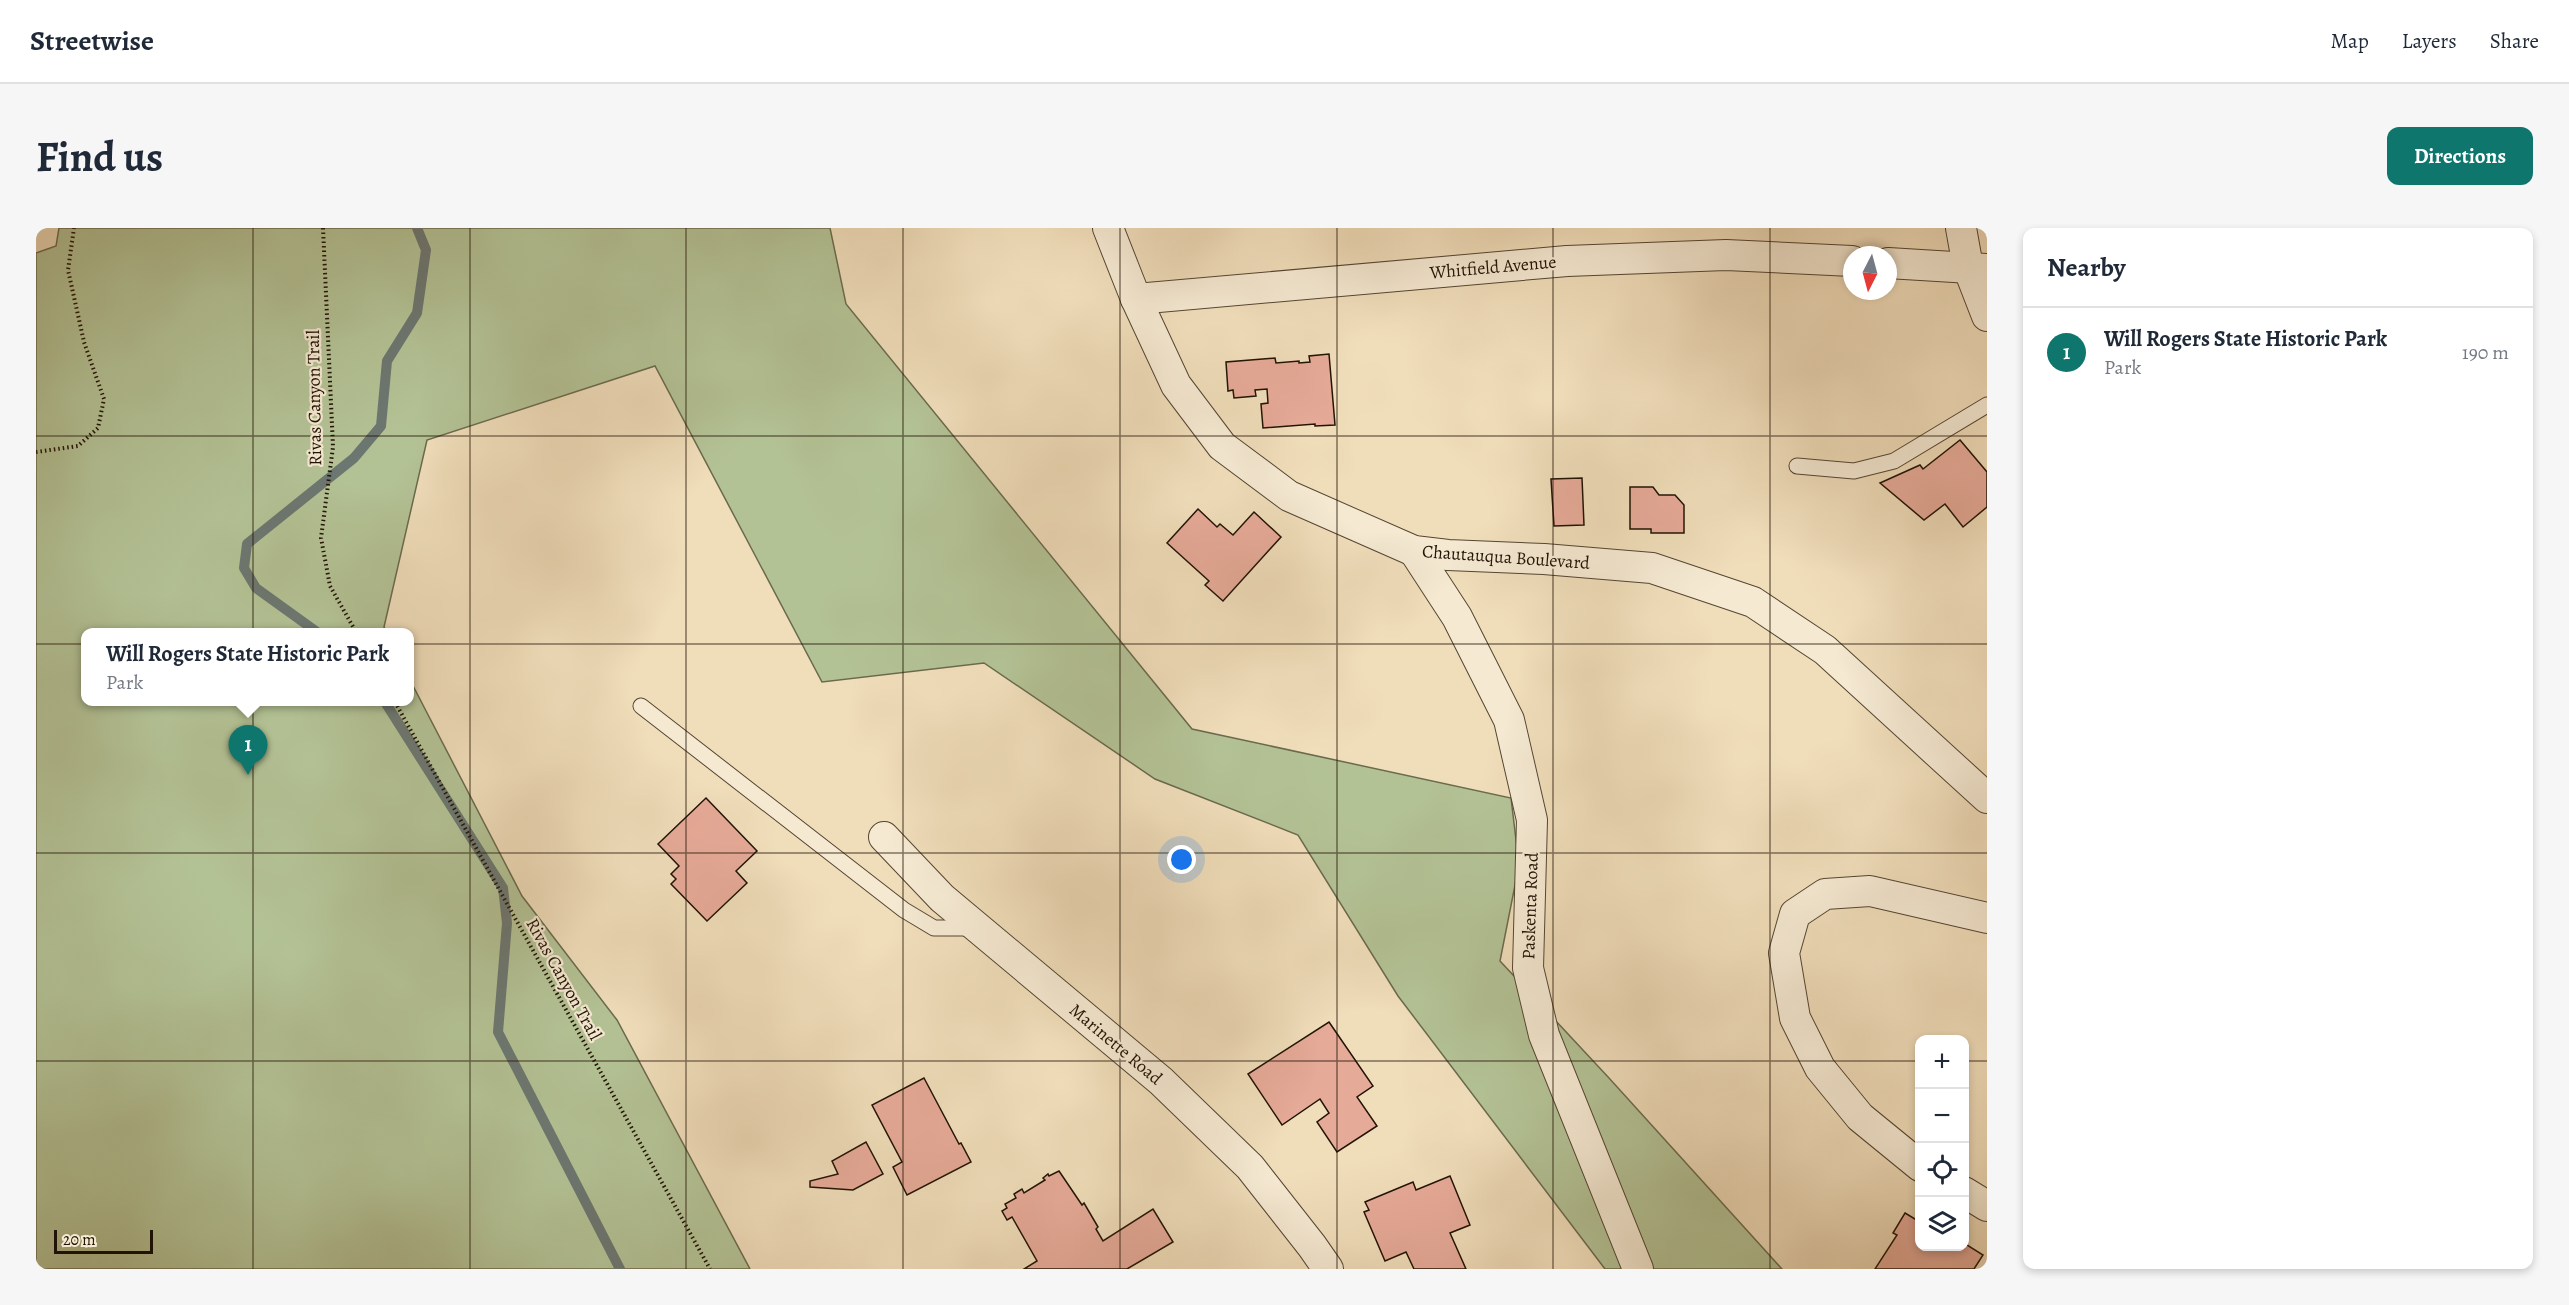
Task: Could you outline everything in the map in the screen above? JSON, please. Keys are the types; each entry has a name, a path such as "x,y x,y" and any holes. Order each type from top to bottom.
{"street":[{"name":"Chautauqua Boulevard","path":"1108,228 1136,299 1176,385 1222,446 1289,496 1414,551 1653,568 1753,602 1825,650 1987,798"},
{"path":"1961,228 1978,268 1987,316"},
{"name":"Whitfield Avenue","path":"1136,299 1567,261 1726,255 1843,261"},
{"path":"1897,264 1978,268"},
{"name":"Paskenta Road","path":"1414,551 1457,617 1509,720 1532,820 1528,968 1544,1035 1638,1269"},
{"name":"Marinette Road","path":"884,837 942,898 1161,1081 1250,1167 1328,1269"},
{"path":"1915,1162 1860,1117 1820,1068 1795,1017 1784,953 1795,914 1825,894 1870,891 1987,918"},
{"path":"1969,1195 1987,1206"}],"lane":[{"path":"1797,466 1854,471 1894,462 1987,405"},
{"path":"641,706 904,910 934,928 977,928"}],"path":[{"path":"36,452 78,446 98,428 104,399 84,342 68,270 74,228"},
{"name":"Rivas Canyon Trail","path":"322,228 333,447 321,538 330,586 353,628"},
{"name":"Rivas Canyon Trail","path":"397,706 710,1269"}],"green space":[{"path":"59,228 830,228 846,304 1192,729 1511,798 1519,865 1500,961 1782,1269 1605,1269 1398,996 1298,835 1155,779 984,663 822,682 655,366 427,440 384,628 81,628 81,706 414,706 414,688 522,896 617,1020 750,1269 36,1269 36,253 56,246"}],"building":[{"path":"1329,354 1335,425 1315,426 1315,424 1263,428 1261,404 1268,403 1267,389 1255,390 1256,396 1234,398 1233,390 1228,391 1226,362 1275,358 1276,363 1299,361 1299,363 1310,362 1309,356"},
{"path":"1960,440 1987,472 1987,507 1963,527 1945,504 1924,520 1880,483 1920,465 1923,469"},
{"path":"1582,478 1584,525 1554,526 1551,479"},
{"path":"1630,487 1653,487 1659,495 1675,495 1684,505 1684,533 1651,533 1651,529 1630,529"},
{"path":"1198,509 1217,527 1220,524 1233,535 1254,512 1281,537 1223,601 1205,585 1209,581 1167,543"},
{"path":"706,798 757,851 736,871 747,883 707,921 671,884 676,879 671,874 679,866 658,844"},
{"path":"1329,1022 1373,1086 1357,1097 1377,1126 1337,1152 1317,1122 1329,1113 1320,1099 1282,1125 1248,1074"},
{"path":"924,1078 971,1162 907,1195 893,1167 902,1162 872,1105"},
{"path":"866,1142 883,1174 853,1190 810,1187 810,1181 838,1174 832,1161"},
{"path":"1059,1171 1082,1205 1084,1203 1103,1241 1153,1209 1173,1242 1127,1269 1024,1269 1037,1261 1012,1217 1007,1220 1002,1211 1007,1208 1005,1204 1016,1198 1014,1194 1022,1189 1024,1193 1045,1180 1043,1178 1048,1174 1049,1176"},
{"path":"1450,1176 1470,1225 1450,1233 1466,1269 1414,1269 1406,1252 1385,1261 1364,1212 1369,1210 1365,1202 1413,1182 1416,1190"},
{"path":"1905,1213 1915,1219 1915,1251 1969,1251 1969,1246 1983,1255 1974,1269 1875,1269 1897,1235 1893,1233"}],"waterway":[{"path":"311,628 256,588 244,568 247,544 354,458 381,426 387,361 417,313 426,250 417,228"},
{"path":"388,706 503,888 507,923 498,1032 620,1269"}],"place":[{"name":"Will Rogers State Historic Park","path":"248,775"}]}
